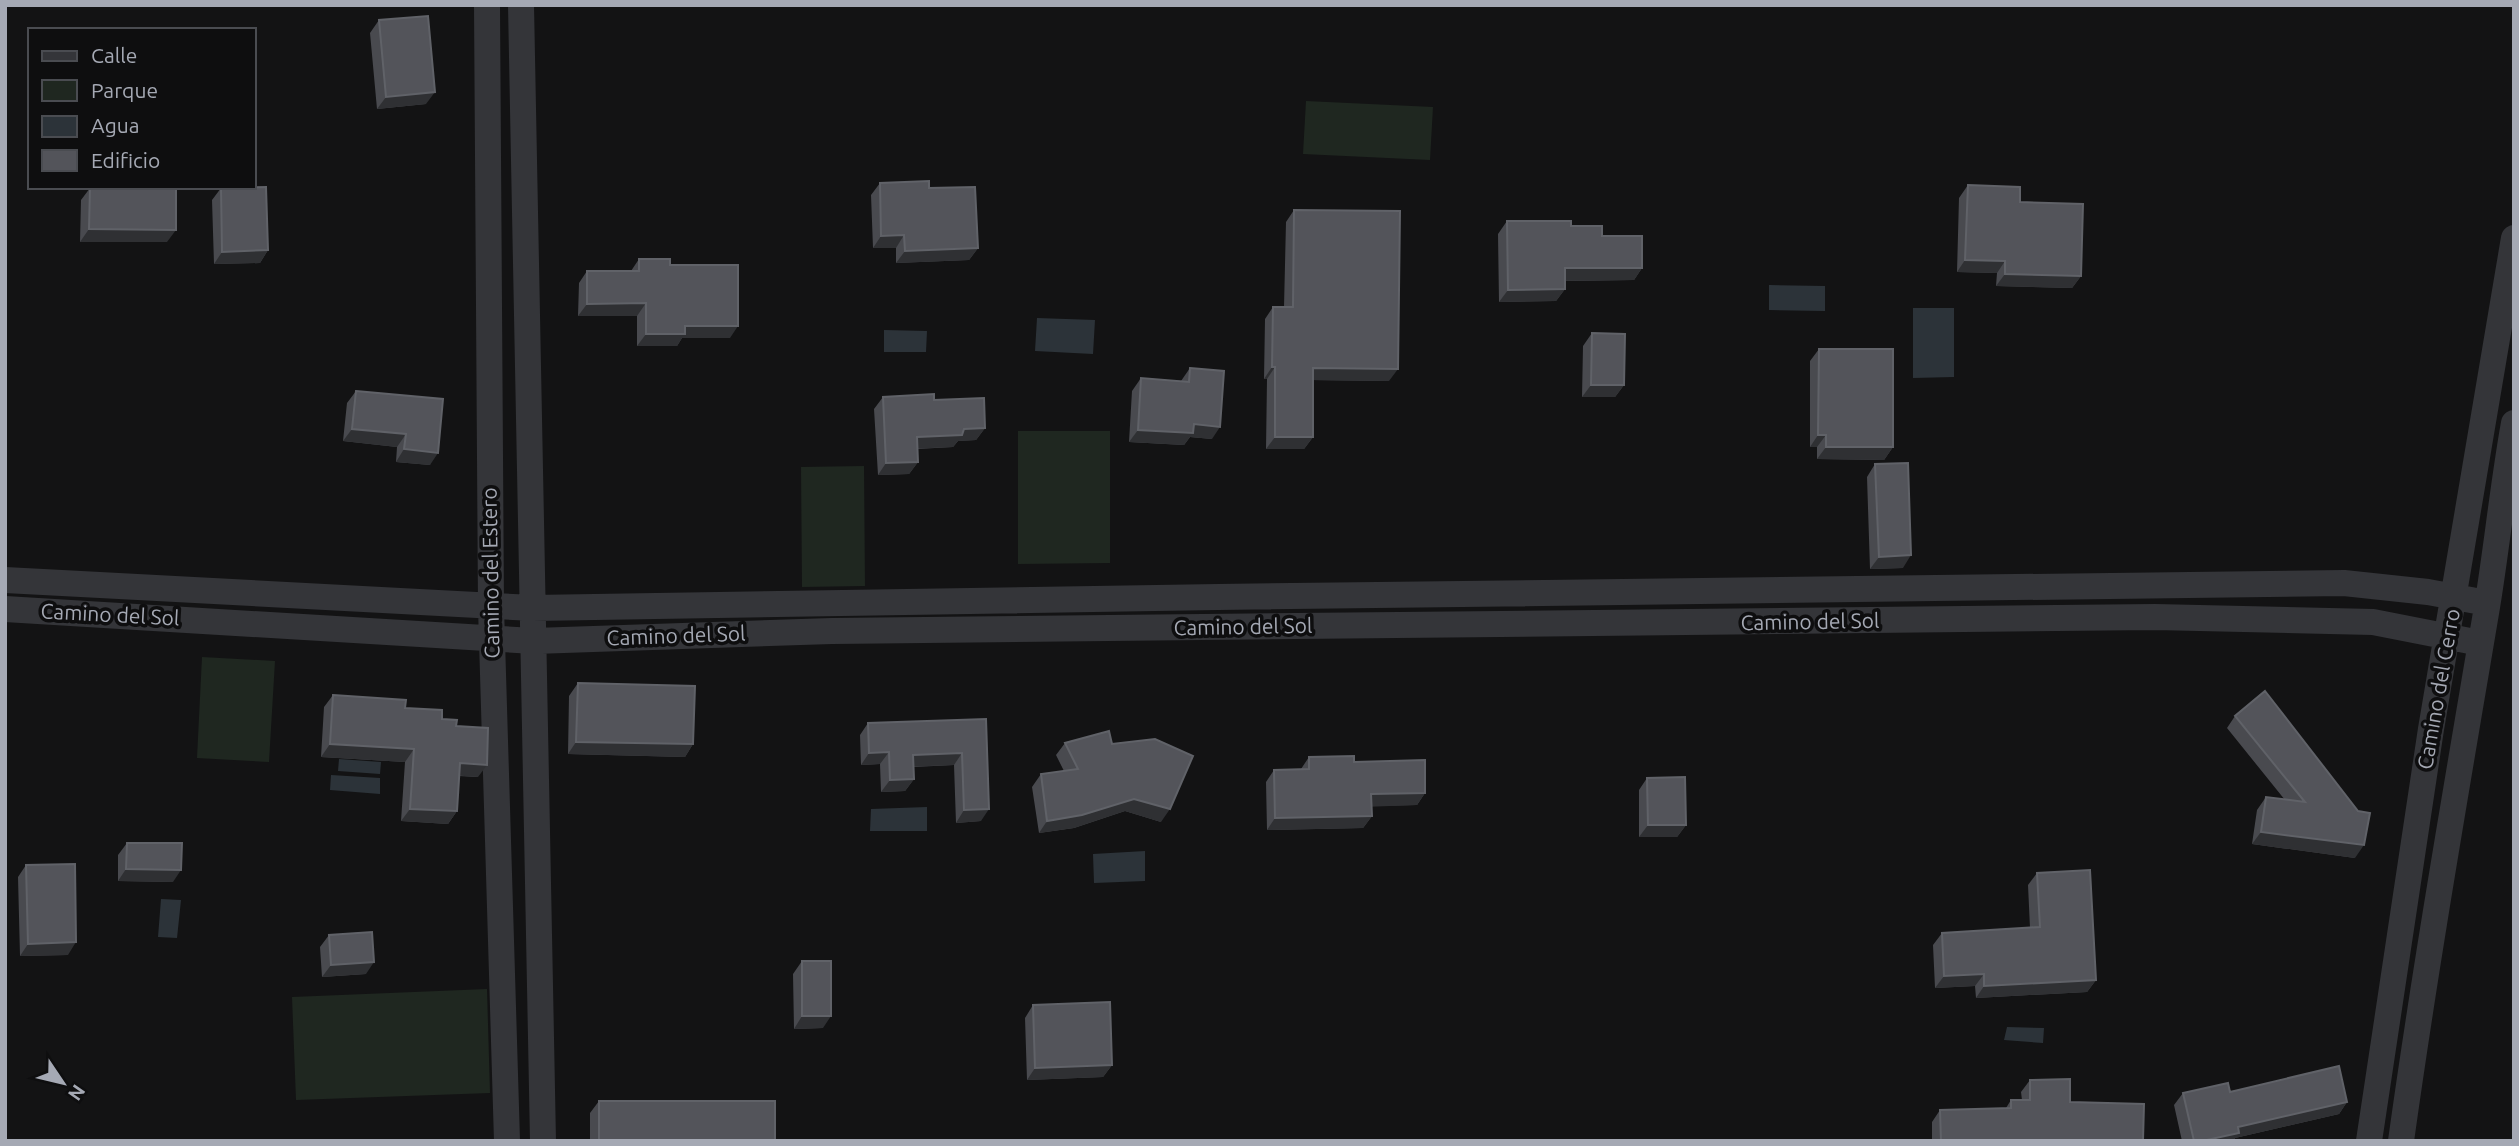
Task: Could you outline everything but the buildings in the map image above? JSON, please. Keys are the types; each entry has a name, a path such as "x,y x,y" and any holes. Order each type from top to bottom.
{"street":[{"name":"Camino del Estero","path":"487,5 491,607 507,1141"},
{"name":"Camino del Estero","path":"521,5 543,1141"},
{"name":"Camino del Cerro","path":"2369,1141 2481,422 2514,238"},
{"name":"Camino del Cerro","path":"2402,1141 2416,1035 2514,424"},
{"name":"Camino del Sol","path":"5,580 533,608 2344,583 2428,592 2487,603"},
{"name":"Camino del Sol","path":"5,609 534,642 832,631 2155,617 2373,622 2480,643"}],"green space":[{"path":"1306,101 1433,107 1430,160 1303,154"},
{"path":"1018,431 1110,431 1110,563 1018,564"},
{"path":"864,466 865,586 802,587 801,467"},
{"path":"202,657 275,661 269,762 197,758"},
{"path":"487,989 490,1093 296,1100 292,997"}],"water":[{"path":"1769,285 1825,286 1825,311 1769,310"},
{"path":"1913,308 1954,308 1954,377 1913,378"},
{"path":"1037,318 1095,320 1093,354 1035,351"},
{"path":"884,330 927,331 926,352 884,352"},
{"path":"339,759 381,762 380,774 338,771"},
{"path":"331,775 380,778 380,794 330,790"},
{"path":"927,807 927,831 870,831 871,809"},
{"path":"1145,851 1145,881 1094,883 1093,854"},
{"path":"161,899 181,900 177,938 158,937"},
{"path":"2007,1027 2044,1028 2043,1043 2004,1040"}]}
